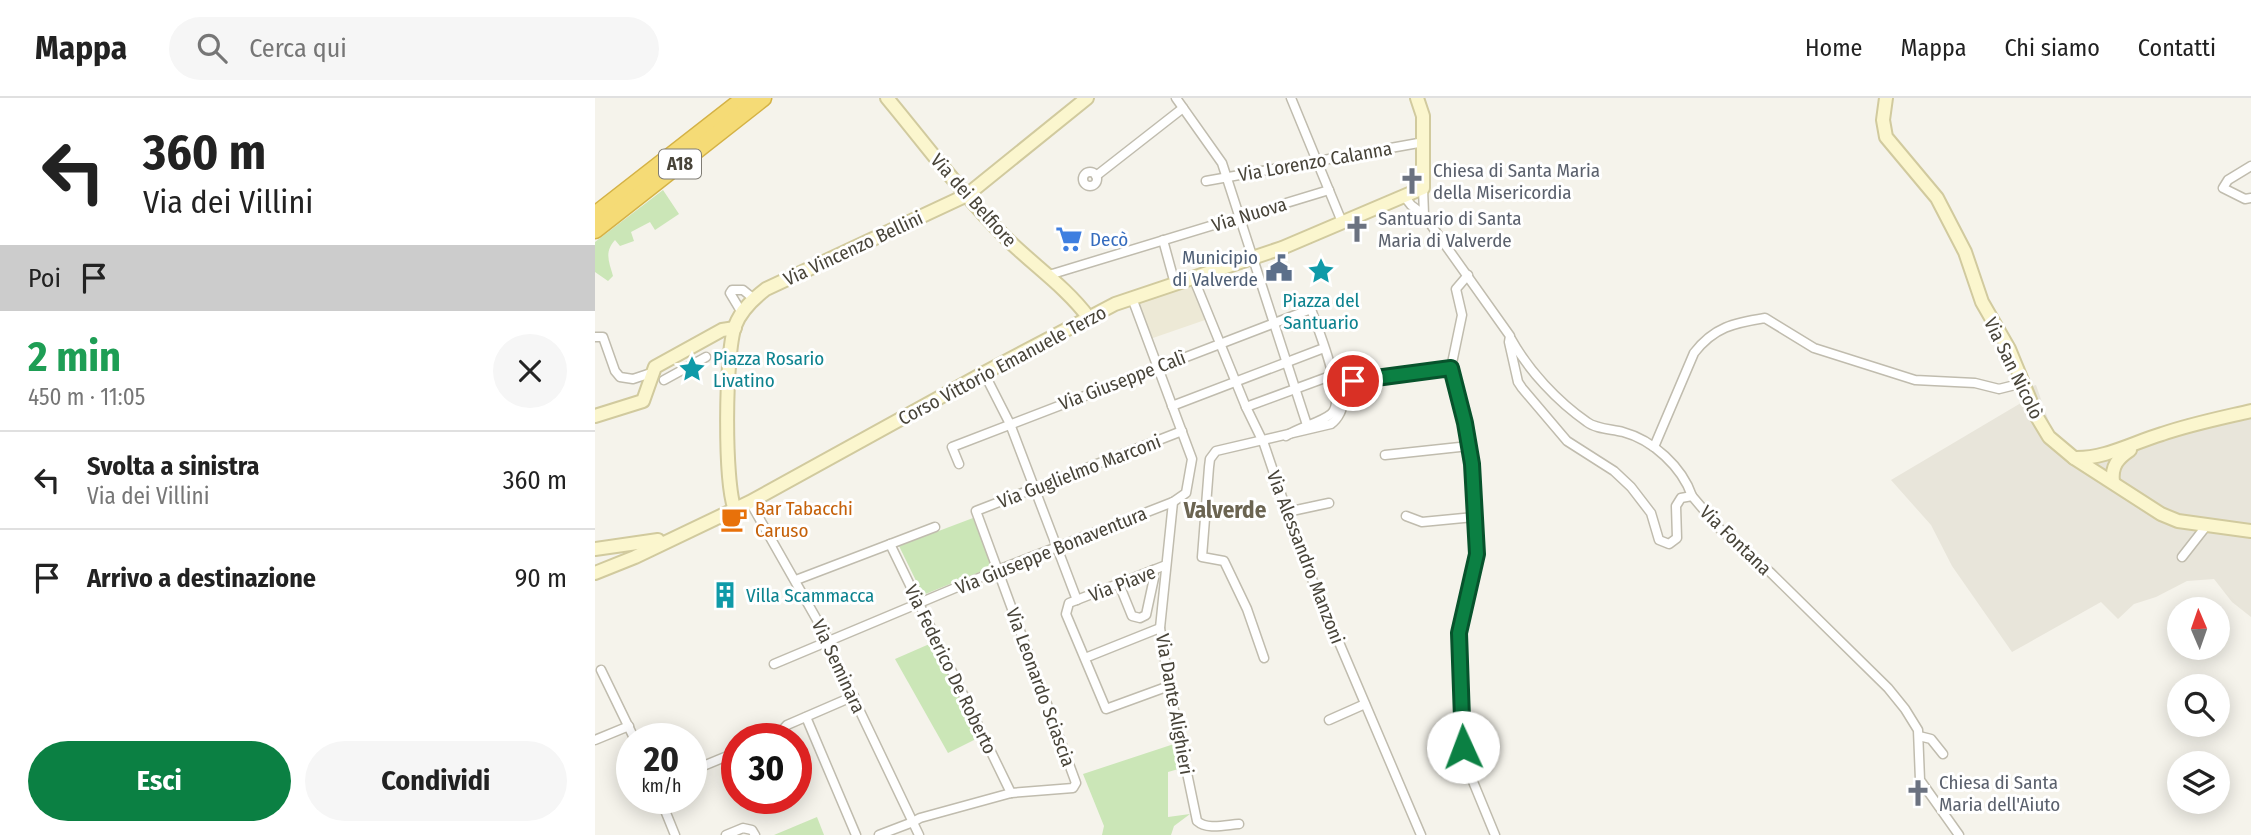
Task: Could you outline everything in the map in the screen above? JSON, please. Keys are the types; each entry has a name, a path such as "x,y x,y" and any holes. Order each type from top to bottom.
{"highway":[{"name":"A18","path":"595,215 745,98"},
{"name":"A18","path":"595,230 763,98"}],"street":[{"name":"Via dei Belfiore","path":"887,98 1007,239 1070,294"},
{"name":"Via Vincenzo Bellini","path":"728,513 731,352 735,328 742,313 754,299 766,289 786,279 967,195 1087,98"},
{"path":"1176,98 1222,163 1307,425"},
{"path":"1291,98 1342,222"},
{"path":"1417,98 1423,116 1424,215"},
{"name":"Via San Nicolò","path":"1886,98 1883,126 1886,137 1937,198 1965,252 1982,302 2009,349 2042,428 2059,447 2074,458 2161,514 2178,521 2251,531"},
{"path":"1096,176 1183,108"},
{"name":"Via Lorenzo Calanna","path":"1206,180 1423,142"},
{"path":"2251,166 2228,180 2223,188 2245,199 2251,198"},
{"name":"Corso Vittorio Emanuele Terzo","path":"595,573 635,557 750,502 1104,309 1305,239 1423,188"},
{"name":"Via Nuova","path":"1049,275 1329,190"},
{"name":"Via Fontana","path":"1404,196 1424,215 1510,336 1518,382 1567,441 1613,471 1631,487 1651,513 1656,535 1664,543 1674,542 1677,538 1676,506 1681,498 1692,496 1720,529 1818,618 1837,640 1871,670 1905,709 1918,730 1920,780 1959,835"},
{"path":"1163,240 1175,284"},
{"path":"1468,275 1456,289 1462,315 1451,368 1469,446 1474,482 1477,554 1459,633 1463,747 1467,766 1495,835"},
{"name":"Via Alessandro Manzoni","path":"1193,277 1261,440 1301,553 1421,835"},
{"path":"742,313 730,293 732,290 743,290 754,299"},
{"path":"1070,294 1104,309"},
{"path":"1070,294 1089,318"},
{"path":"1132,298 1192,459 1187,493 1173,502"},
{"name":"Via Giuseppe Calì","path":"958,464 952,447 1311,309 1324,348"},
{"path":"1654,447 1695,353 1709,337 1734,323 1765,318 1814,348 1915,380 1975,383 1999,388 2023,383"},
{"path":"595,337 603,337 615,371 620,377 633,379 652,372 681,352 722,330 735,328"},
{"path":"1510,336 1530,370 1589,424 1627,433 1654,447 1672,462 1688,484 1692,496"},
{"path":"1172,406 1324,348 1333,375 1336,407 1331,414 1286,436"},
{"path":"681,352 689,366"},
{"path":"664,380 706,357"},
{"path":"1263,658 1247,609 1224,561 1202,557 1210,459 1216,451 1324,428 1338,419 1353,381 1451,368"},
{"path":"595,416 643,401 652,372"},
{"path":"984,373 1010,424 1077,600 1069,603 1066,614 1106,709 1169,686"},
{"path":"1246,407 1333,375"},
{"path":"2074,458 2109,453 2148,438 2251,411"},
{"name":"Via Guglielmo Marconi","path":"976,510 1182,431"},
{"path":"2096,471 2148,438"},
{"path":"1385,455 1469,446"},
{"path":"2113,482 2114,466 2119,457"},
{"name":"Via Seminara","path":"750,502 829,640 919,835"},
{"name":"Via Giuseppe Bonaventura","path":"774,664 1057,546 1173,502"},
{"name":"Via Dante Alighieri","path":"1173,502 1160,628 1169,686 1197,821 1200,825 1208,826 1239,824"},
{"path":"1287,512 1329,503"},
{"name":"Via Leonardo Sciascia","path":"879,835 920,818 1011,793 1073,788 1076,783 976,510"},
{"path":"1406,516 1422,522 1474,517"},
{"path":"2182,557 2207,525"},
{"path":"796,580 935,527"},
{"path":"595,549 676,536"},
{"name":"Via Federico De Roberto","path":"890,544 1011,793"},
{"path":"623,560 633,554 632,545"},
{"name":"Via Piave","path":"1077,600 1166,565"},
{"path":"1119,584 1132,616 1140,618 1146,615 1154,578 1153,570"},
{"path":"1085,658 1160,628"},
{"path":"601,670 627,723"},
{"path":"790,723 854,696"},
{"path":"1329,720 1365,704"},
{"path":"806,717 856,835"},
{"path":"595,740 616,731"},
{"path":"1919,736 1931,739 1943,754"},
{"path":"666,814 675,835"},
{"path":"726,835 743,828 752,830 755,835"}],"shaded area":[{"path":"1191,286 1205,320 1150,339 1137,304"},
{"path":"2036,385 2049,422 2045,424 2077,453 2083,454 2122,444 2154,429 2251,406 2251,617 2232,602 2214,579 2187,581 2156,597 2134,604 2118,619 2101,602 2012,652 1952,566 1931,525 1891,480 2031,397 2027,388"}],"green space":[{"path":"663,190 679,214 655,230 650,222 631,232 634,241 620,246 615,240 608,253 613,276 608,281 595,272 595,242"},
{"path":"973,518 992,567 923,595 899,546"},
{"path":"934,642 980,737 948,753 895,659"},
{"path":"1177,743 1182,768 1168,772 1168,817 1190,814 1174,826 1171,835 1102,835 1104,826 1083,774"},
{"path":"817,817 824,835 774,835"}],"place":[{"name":"Chiesa di Santa Maria della Misericordia","path":"1412,181"},
{"name":"Santuario di Santa Maria di Valverde","path":"1357,229"},
{"name":"Decò","path":"1069,239"},
{"name":"Municipio di Valverde","path":"1279,268"},
{"name":"Piazza del Santuario","path":"1321,271"},
{"name":"Piazza Rosario Livatino","path":"692,369"},
{"name":"Bar Tabacchi Caruso","path":"734,519"},
{"name":"Villa Scammacca","path":"725,595"},
{"name":"Chiesa di Santa Maria dell'Aiuto","path":"1918,793"}],"district":[{"name":"Valverde","path":"1225,510"}],"route":[{"path":"1353,381 1451,368 1455,380 1472,464 1477,554 1459,633 1463,747"}]}
